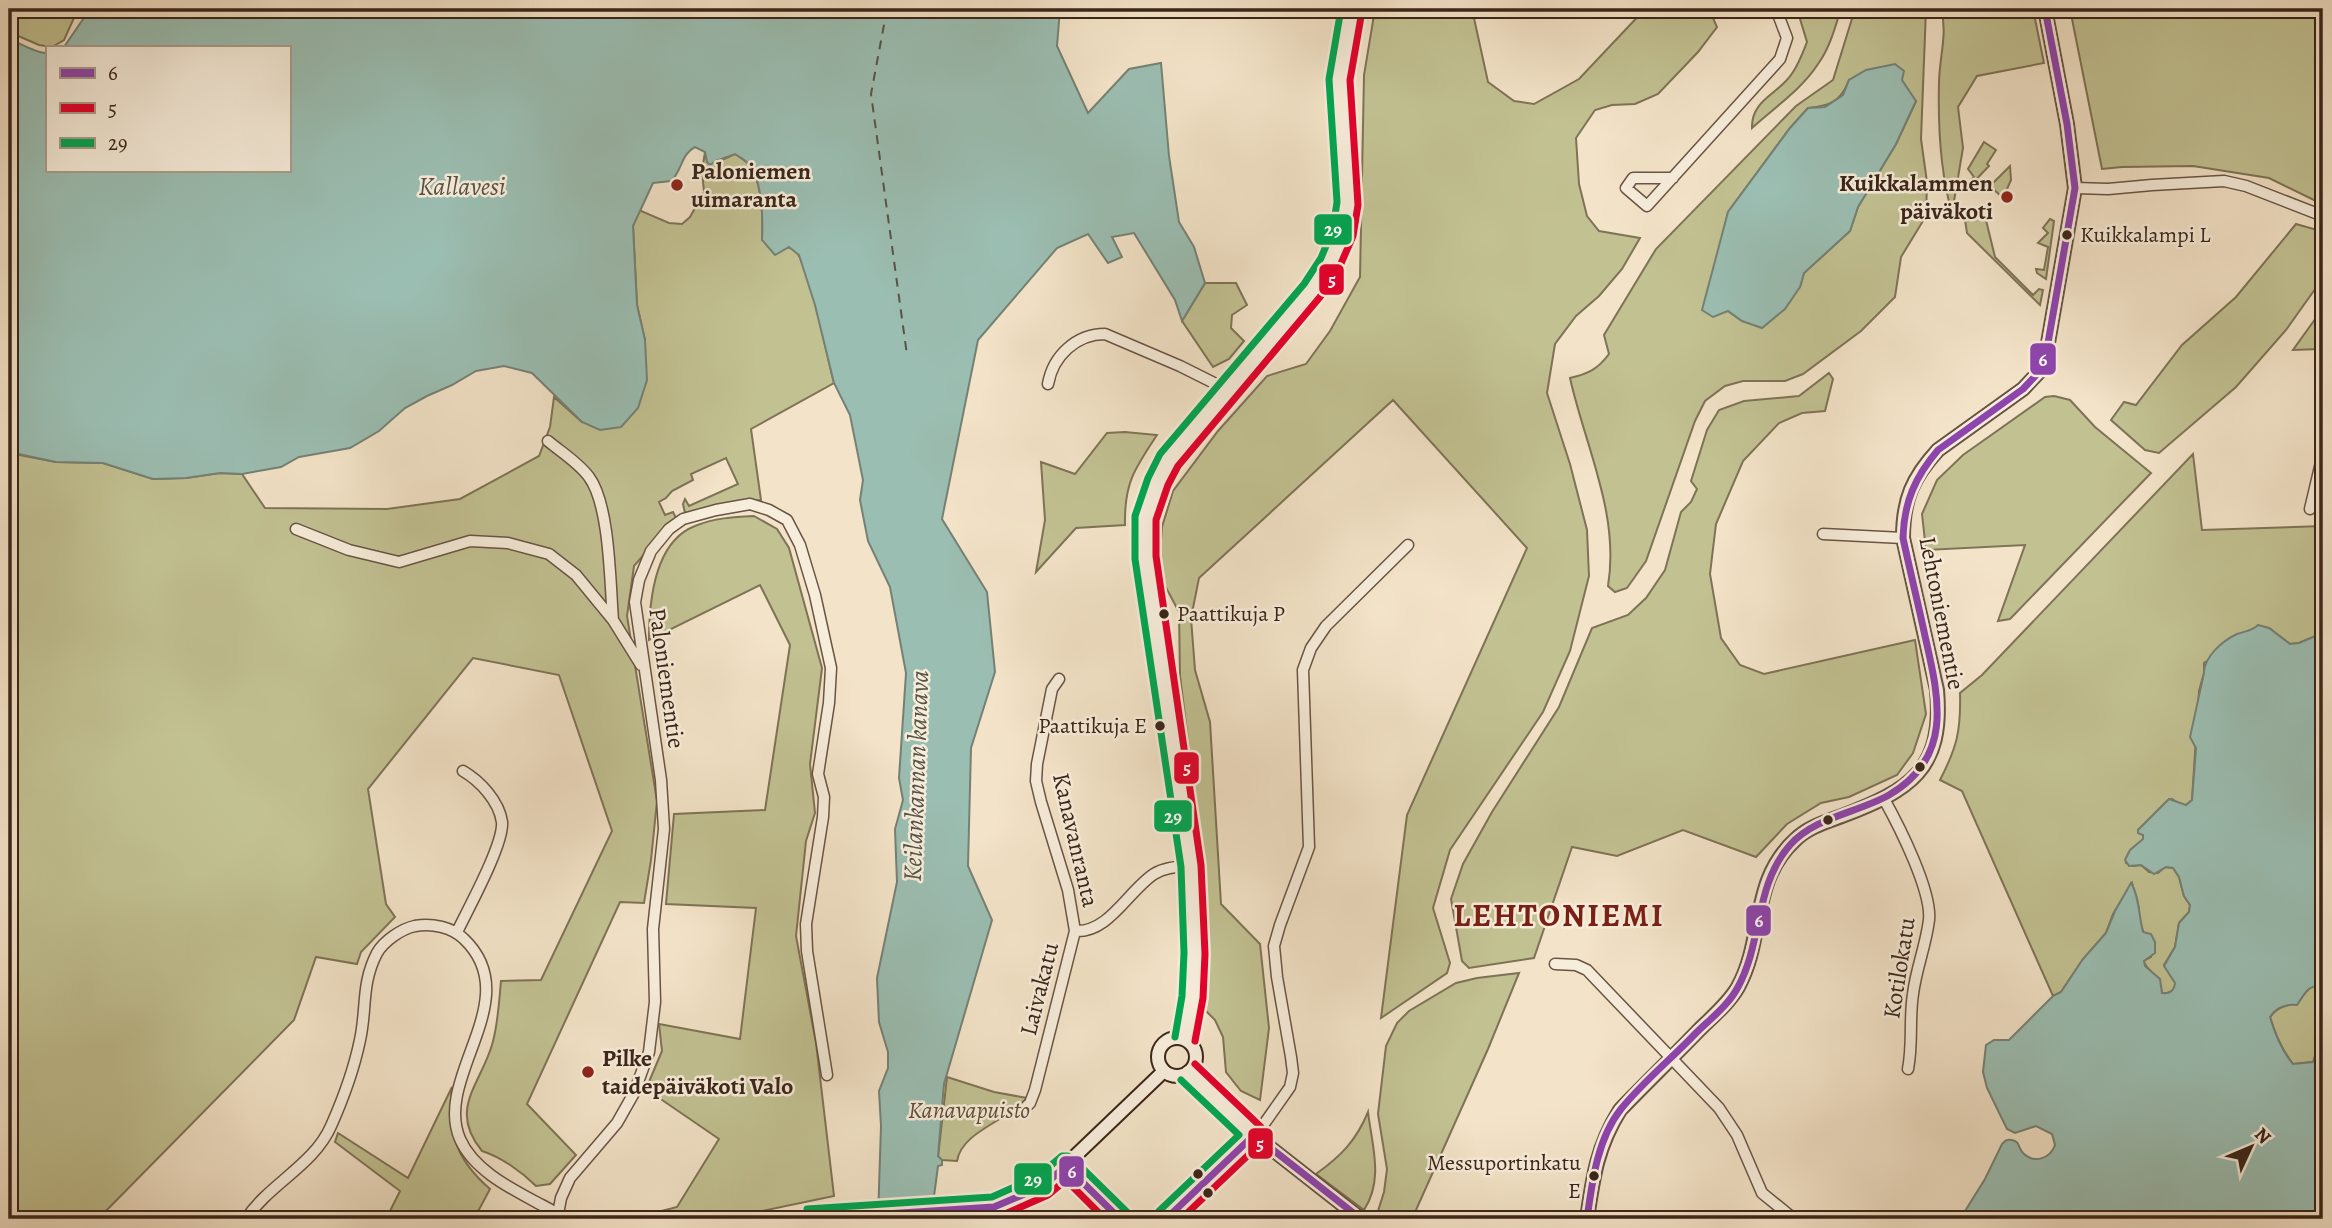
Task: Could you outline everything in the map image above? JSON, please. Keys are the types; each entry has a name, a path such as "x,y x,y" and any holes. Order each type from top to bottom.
{"street":[{"path":"1185,1040 1192,985 1196,915 1145,557 1145,518 1168,460 1312,290 1330,263 1343,232 1348,203 1339,79 1352,9"},
{"path":"1673,178 1780,59 1787,38 1776,9"},
{"name":"Lehtoniementie","path":"1587,1219 1599,1152 1620,1110 1738,986 1751,947 1768,877 1779,858 1796,838 1814,827 1896,793 1917,775 1928,759 1940,715 1929,649 1903,538 1903,516 1907,496 1929,459 2013,397 2039,372 2048,344 2074,188 2067,124 2045,9"},
{"path":"2074,188 2108,189 2224,181 2246,186 2323,216"},
{"path":"1048,384 1051,370 1060,355 1078,340 1091,334 1105,334 1226,389"},
{"path":"548,441 589,476 596,491 604,520 613,620"},
{"path":"2310,509 2323,454"},
{"name":"Paloniementie","path":"560,1217 561,1198 570,1178 617,1123 634,1093 649,1052 655,1002 653,929 664,829 661,780 635,602 639,580 651,551 669,529 683,519 750,504 787,520 800,545 815,595 831,668 829,703 818,774 824,797 823,817 806,924 807,951 827,1076"},
{"path":"296,529 349,550 400,562 470,541 508,542 558,559 576,575 613,620 643,669"},
{"path":"1823,534 1903,538"},
{"path":"1166,1219 1254,1135 1281,1103 1290,1087 1293,1073 1274,946 1309,847 1303,670 1311,648 1326,626 1408,545"},
{"name":"Kanavanranta","path":"1059,679 1052,689 1036,781 1068,890 1076,931"},
{"path":"457,932 499,842 502,822 494,803 477,779 463,771"},
{"name":"Kotilokatu","path":"1884,799 1924,887 1929,905 1929,920 1910,1016 1911,1055 1908,1069"},
{"name":"Laivakatu","path":"1025,1108 1035,1090 1076,931 1086,931 1098,926 1153,874 1166,868 1191,866"},
{"path":"246,1219 319,1146 330,1128 359,1044 367,973 379,949 395,935 412,927 431,925 457,932 470,944 483,965 487,996 454,1108 459,1137 481,1167 560,1217"},
{"path":"1555,964 1576,965 1587,970 1719,1108 1737,1135 1762,1193 1794,1219"},
{"path":"1174,1038 1185,1040 1190,1042 1196,1052 1195,1063 1188,1072 1178,1076 1164,1071 1158,1062 1161,1046 1174,1038"},
{"path":"808,1219 994,1206 1043,1185 1164,1071"},
{"path":"1188,1072 1254,1135 1361,1219"},
{"path":"1066,1166 1120,1219"}],"green space":[{"path":"9,9 78,9 64,40 54,46 39,45 9,32"},
{"path":"1375,9 1472,9 1488,82 1514,101 1534,104 1579,79 1645,9 1668,18 1709,9 1717,27 1698,52 1658,94 1635,104 1612,105 1595,110 1576,138 1579,184 1587,216 1599,231 1640,238 1622,269 1599,296 1576,316 1555,344 1547,393 1570,464 1587,530 1589,576 1570,651 1543,712 1450,850 1433,908 1450,963 1447,973 1381,1018 1407,815 1527,548 1393,400 1199,578 1191,618 1195,670 1210,722 1221,904 1260,944 1269,1028 1260,1100 1241,1091 1226,1072 1223,1037 1215,1020 1202,1007 1206,947 1203,861 1180,676 1179,612 1163,582 1160,553 1162,527 1173,491 1218,431 1267,376 1306,364 1330,331 1360,277 1364,75"},
{"path":"1797,9 1841,9 1826,51 1811,73 1796,90 1752,128 1756,110 1787,80 1807,42"},
{"path":"1855,9 1926,9 1921,139 1927,182 1926,216 1901,257 1895,297 1861,331 1803,374 1785,381 1743,381 1725,386 1705,401 1695,421 1646,561 1627,588 1615,592 1608,586 1610,559 1605,506 1570,378 1592,370 1609,354 1604,335 1656,249 1796,106 1833,80","holes":["1849,80 1916,101 1896,144 1858,207 1850,231 1804,273 1800,287 1753,323 1742,321 1728,311 1722,238 1728,212 1790,128 1808,108 1823,106 1839,98"]},
{"path":"1941,9 2033,9 2044,63 1977,76 1958,107 1963,148 1952,213 1945,183 1940,133 1939,74 1944,28"},
{"path":"2070,9 2323,9 2323,179 2316,201 2269,178 2193,166 2102,169"},
{"path":"1984,142 1996,150 1987,164 1989,166 1968,188 1967,184 1974,177 1968,169"},
{"path":"705,152 707,162 722,160 735,154 752,168 760,194 762,240 789,248 797,253 802,261 834,383 751,429 761,500 685,513 685,499 689,506 738,484 726,458 691,474 693,480 672,491 659,502 665,515 673,512 676,518 634,566 627,616 657,801 644,903 620,902 527,1104 576,1155 550,1184 536,1186 511,1165 482,1151 472,1136 467,1110 494,1037 501,981 541,980 612,831 559,675 473,658 368,789 386,904 395,917 361,952 357,964 316,957 294,1020 98,1219 9,1219 9,453 56,462 103,463 153,479 220,473 242,474 265,508 387,509 460,499 539,456 550,427 554,397 582,422 645,340 637,305 633,226 639,210 669,223 682,224 690,217 704,192 702,171"},
{"path":"2010,166 2011,180 2003,198 1990,186"},
{"path":"1985,216 1995,257 2033,295 2039,289 2043,290 2040,305 1967,233 1965,220"},
{"path":"2050,219 2054,221 2046,279 2037,273 2036,269 2044,270 2048,247 2038,243 2048,233 2043,228"},
{"path":"2296,224 2321,231 2323,278 2286,330 2236,387 2159,453 2145,450 2111,420 2124,402 2136,405 2182,345 2236,297"},
{"path":"1205,283 1236,283 1247,305 1232,315 1231,328 1244,341 1229,359 1213,367 1182,321"},
{"path":"2323,308 2323,345 2320,349 2293,350"},
{"path":"1829,373 1833,379 1825,411 1802,413 1779,423 1743,461 1716,524 1710,574 1721,638 1740,665 1764,674 1915,640 1926,714 1913,753 1897,775 1849,797 1821,803 1787,824 1756,857 1683,830 1617,856 1572,847 1534,958 1469,968 1462,961 1451,899 1463,864 1492,812 1559,707 1592,628 1628,615 1646,598 1665,570 1681,512 1691,502 1697,489 1691,481 1707,430 1719,410 1744,401 1799,396"},
{"path":"2045,397 2070,400 2095,427 2151,473 2010,619 1998,621 2025,545 1926,550 1922,514 1937,480 1963,455"},
{"path":"1107,433 1157,435 1132,477 1126,498 1125,525 1076,528 1036,572 1045,520 1041,462 1075,474"},
{"path":"2193,454 2202,530 2323,526 2323,633 2290,644 2269,628 2254,629 2204,663 2199,691 2192,800 2186,805 2172,799 2166,802 2138,830 2143,839 2126,859 2126,863 2141,865 2149,872 2158,873 2165,867 2173,868 2190,905 2189,912 2179,923 2175,947 2164,965 2176,983 2173,990 2162,993 2157,978 2143,961 2151,957 2132,883 2113,914 2106,933 2083,959 2061,992 2053,996 1962,791 1940,780 1957,738 1960,693 1982,675"},
{"path":"754,516 777,529 789,548 822,668 810,764 815,813 806,841 796,936 816,1043 834,1196 724,1219 631,1219 677,1207 719,1139 646,1089 662,1051 659,1024 740,1039 756,908 666,904 674,814 765,810 790,645 760,585 649,640 650,608 662,559 681,534 709,521"},
{"path":"1519,973 1412,1219 1372,1219 1378,1211 1384,1192 1387,1169 1378,1114 1386,1046 1397,1023 1409,1011 1456,983"},
{"path":"2314,985 2323,987 2323,1033 2313,1062 2293,1064 2279,1042 2270,1017 2279,1009 2297,1002"},
{"name":"Kanavapuisto","path":"947,1077 994,1092 1027,1098 967,1142 957,1161 942,1160 938,1157"},
{"path":"452,1087 451,1118 456,1144 469,1167 490,1189 474,1219 386,1219 400,1191 335,1142 338,1133 408,1178"},
{"path":"1368,1112 1375,1174 1374,1186 1364,1210 1316,1174 1347,1147"}],"water":[{"name":"Kallavesi","path":"90,9 1060,9 1057,46 1088,113 1129,69 1161,63 1169,156 1179,222 1194,247 1205,283 1182,321 1175,300 1134,233 1112,237 1122,257 1108,263 1088,234 1057,248 978,340 942,519 987,592 995,672 971,748 968,866 992,920 944,1084 938,1156 942,1165 938,1166 931,1219 878,1219 881,1126 879,1091 888,1068 888,1052 879,1022 877,978 897,882 895,829 903,800 899,778 906,673 890,587 868,541 860,500 863,480 850,415 834,383 815,305 799,255 789,247 775,255 762,240 760,194 751,166 735,154 710,165 705,152 695,147 687,154 671,181 653,183 633,226 637,305 645,340 647,380 638,408 621,427 600,430 582,422 532,373 504,366 476,371 427,396 405,408 379,431 350,448 299,457 281,467 242,474 220,473 153,479 103,463 56,462 9,452 9,39 46,53 46,172 290,172 290,46 65,46"},
{"path":"1895,64 1904,71 1902,80 1916,101 1896,144 1858,207 1850,231 1804,273 1800,287 1785,309 1762,328 1742,321 1728,311 1713,317 1702,310 1728,212 1790,128 1808,108 1825,107 1843,95 1849,80 1866,70"},
{"path":"2258,625 2269,628 2290,644 2323,633 2323,987 2310,988 2297,1005 2282,1007 2270,1017 2279,1042 2293,1064 2313,1062 2323,1033 2323,1219 1960,1219 1985,1179 2002,1144 2009,1140 2015,1141 2023,1153 2037,1159 2046,1157 2055,1145 2052,1134 2036,1126 2015,1133 2007,1129 1987,1088 1983,1072 1986,1045 1994,1040 2009,1040 2053,996 2061,992 2083,959 2106,933 2131,883 2143,932 2151,934 2155,942 2155,953 2144,961 2145,966 2160,979 2162,993 2173,990 2175,983 2164,966 2175,947 2179,923 2189,912 2190,905 2173,868 2166,867 2154,874 2141,865 2129,866 2125,860 2130,850 2143,839 2138,830 2169,799 2186,805 2192,800 2196,748 2190,737 2207,661 2226,641"}],"pier":[{"path":"938,1197 935,1219 874,1219 875,1202"}],"ferry route":[{"path":"887,9 871,94 907,355"}],"transit line":[{"name":"29","path":"1175,1037 1182,996 1184,953 1181,867 1135,559 1135,516 1148,478 1160,454 1304,284 1321,258 1333,229 1337,202 1329,79 1341,9"},
{"name":"6","path":"1587,1219 1597,1162 1613,1121 1638,1089 1718,1012 1738,987 1752,951 1764,896 1778,861 1790,845 1812,828 1877,801 1910,780 1924,763 1933,744 1937,704 1930,659 1903,538 1906,513 1917,480 1938,450 2023,389 2039,372 2048,343 2075,188 2067,124 2045,9"},
{"name":"5","path":"1195,1041 1203,998 1205,954 1201,865 1156,556 1156,520 1178,466 1320,297 1339,268 1353,236 1358,205 1350,80 1362,11"},
{"name":"5","path":"1181,1219 1261,1143 1264,1136 1261,1127 1195,1064"},
{"name":"29","path":"1159,1211 1239,1135 1181,1080"},
{"name":"6","path":"1166,1219 1254,1135 1361,1219"},
{"name":"29","path":"807,1209 992,1197 1037,1177 1062,1156 1068,1156 1127,1212"},
{"name":"6","path":"808,1219 994,1207 1043,1186 1066,1166 1120,1219"},
{"name":"5","path":"967,1219 998,1217 1048,1195 1066,1180 1105,1219"}],"place":[{"name":"Paloniemen uimaranta","path":"677,185"},
{"name":"Kuikkalammen päiväkoti","path":"2007,197"},
{"name":"Kuikkalampi L","path":"2067,235"},
{"name":"Paattikuja P","path":"1164,614"},
{"name":"Paattikuja E","path":"1160,726"},
{"name":"Pilke taidepäiväkoti Valo","path":"588,1072"},
{"name":"Messuportinkatu E","path":"1594,1176"}],"district":[{"name":"LEHTONIEMI","path":"1559,915"}],"water label":[{"name":"Keilankannan kanava","path":"916,776"}]}
